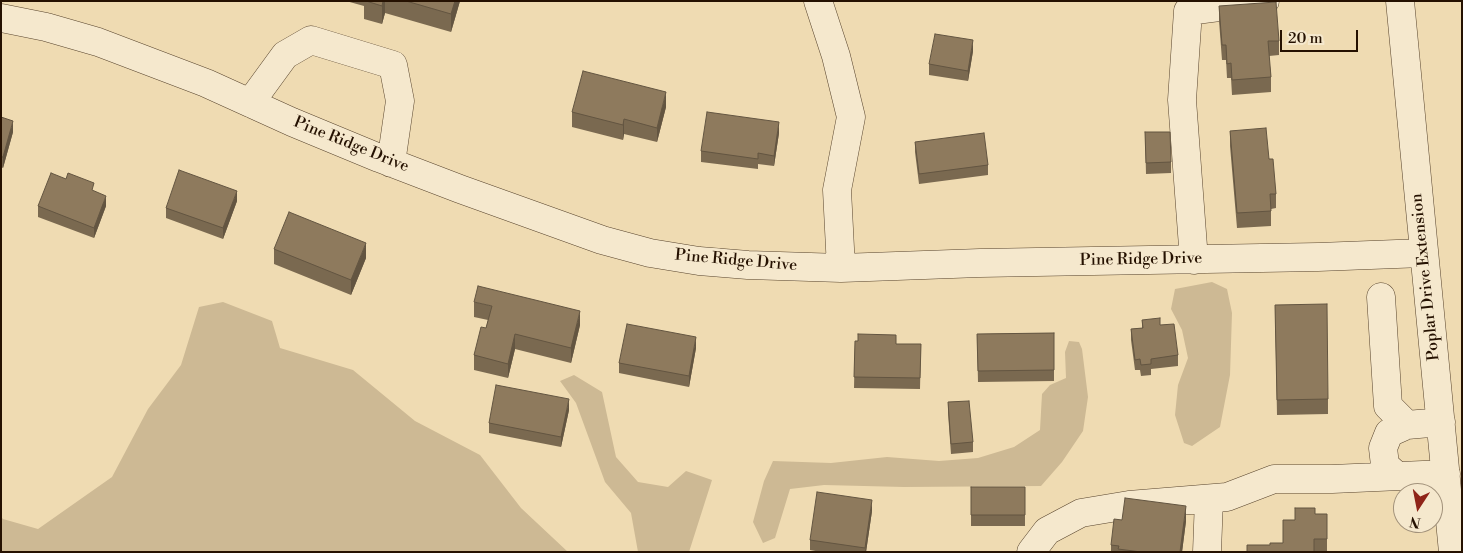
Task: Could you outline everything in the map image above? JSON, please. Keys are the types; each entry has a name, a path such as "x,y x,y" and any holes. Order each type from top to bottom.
{"street":[{"path":"818,1 836,56 851,117 837,190 842,268"},
{"path":"1194,260 1182,100 1188,11 1265,1"},
{"name":"Poplar Drive Extension","path":"1400,1 1423,253 1450,390 1441,422 1453,552"},
{"name":"Pine Ridge Drive","path":"1,18 46,27 98,42 206,83 292,122 391,163 602,240 650,253 699,261 748,265 842,268 1423,253"},
{"path":"250,102 285,55 311,40 393,65 400,101 391,163"},
{"path":"1381,297 1388,406 1407,425"},
{"path":"1397,476 1385,465 1383,448 1389,433 1407,425 1441,422"},
{"path":"1031,552 1047,531 1082,513 1129,505 1228,497 1274,480 1446,474"},
{"path":"1206,552 1209,499"}],"shaded area":[{"path":"1212,282 1227,289 1232,313 1230,375 1220,427 1192,446 1184,443 1175,415 1178,385 1188,358 1182,330 1171,309 1175,289"},
{"path":"223,302 272,321 280,348 353,370 415,421 480,455 521,508 568,552 1,552 1,517 38,529 112,477 148,409 181,365 199,307"},
{"path":"1069,341 1079,342 1082,349 1088,397 1083,431 1062,462 1041,486 904,487 824,485 790,489 775,538 763,543 753,522 764,481 773,461 831,463 887,457 939,461 978,458 1014,447 1040,430 1042,394 1050,385 1066,378 1065,352"},
{"path":"574,375 602,392 616,457 638,482 668,487 686,471 712,480 689,552 638,552 631,513 605,482 576,403 560,381"}],"building":[{"path":"366,1 383,1 382,6"},
{"path":"406,1 455,1 451,14"},
{"path":"1276,2 1279,41 1268,41 1271,77 1232,80 1231,63 1227,64 1226,45 1222,45 1219,6"},
{"path":"935,34 973,40 968,71 929,64"},
{"path":"583,71 666,92 657,128 624,119 623,125 572,112"},
{"path":"707,112 779,122 774,156 758,153 758,159 701,151"},
{"path":"1,117 13,121 3,157 1,157"},
{"path":"1266,128 1269,159 1273,159 1276,194 1270,194 1271,211 1237,213 1230,131"},
{"path":"1145,132 1170,132 1171,162 1146,163"},
{"path":"984,133 988,165 919,174 915,142"},
{"path":"179,170 237,191 223,228 166,208"},
{"path":"51,173 66,179 68,173 94,183 92,190 106,196 94,228 38,206"},
{"path":"289,212 366,243 351,280 274,249"},
{"path":"478,286 580,311 571,348 515,334 508,364 474,355 481,327 486,328 492,306 474,302"},
{"path":"1327,304 1328,399 1277,400 1275,305"},
{"path":"1160,318 1160,325 1174,324 1178,355 1151,359 1151,364 1141,365 1140,359 1135,360 1131,329 1143,328 1142,320"},
{"path":"627,324 696,337 689,376 619,363"},
{"path":"1054,333 1054,370 978,371 977,334"},
{"path":"858,334 896,335 896,344 921,344 920,378 854,377 855,341 858,341"},
{"path":"496,385 569,399 561,437 489,423"},
{"path":"969,401 973,442 951,444 948,402"},
{"path":"971,487 1025,487 1025,515 971,515"},
{"path":"817,492 872,500 865,548 810,540"},
{"path":"1125,498 1186,506 1180,552 1141,552 1118,549 1119,546 1111,545 1114,519 1122,520"},
{"path":"1295,508 1315,508 1315,514 1327,514 1327,539 1314,539 1314,552 1247,552 1247,545 1283,543 1283,520 1295,520"}]}
